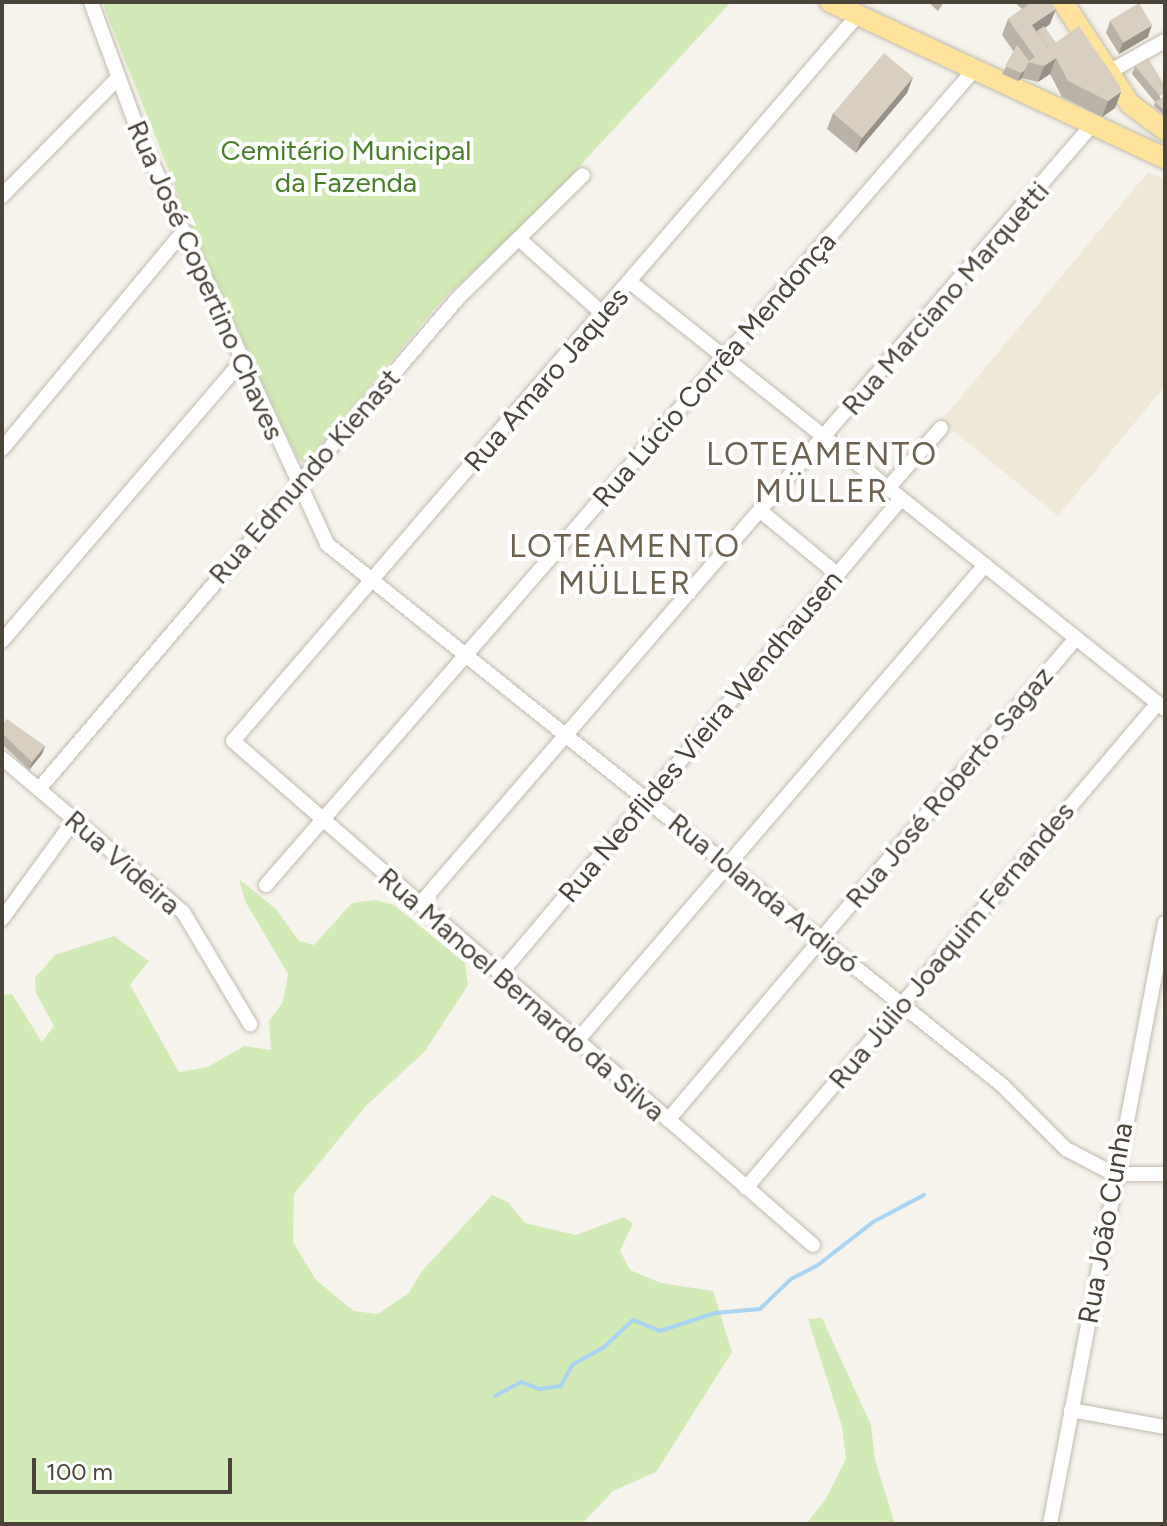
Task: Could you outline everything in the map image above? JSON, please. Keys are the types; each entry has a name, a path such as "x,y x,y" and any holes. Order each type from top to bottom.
{"main road":[{"path":"830,2 1165,158"},
{"path":"1063,2 1130,104 1165,130"},
{"path":"1098,129 1123,122 1130,104"}],"street":[{"name":"Rua José Copertino Chaves","path":"91,2 117,79 182,233 327,544 372,580"},
{"name":"Rua Amaro Jaques","path":"233,741 858,15"},
{"path":"1107,73 1165,41"},
{"name":"Rua Lúcio Corrêa Mendonça","path":"266,885 974,70"},
{"path":"2,196 117,79"},
{"name":"Rua Marciano Marquetti","path":"420,904 763,513 825,437 1098,129"},
{"name":"Rua Edmundo Kienast","path":"39,789 297,482 458,298 583,175"},
{"path":"2,449 182,233"},
{"path":"519,239 602,313"},
{"path":"630,282 1161,706"},
{"path":"2,641 242,361"},
{"path":"888,488 941,428"},
{"name":"Rua Neoflides Vieira Wendhausen","path":"500,974 901,499"},
{"path":"763,513 837,574"},
{"path":"577,1041 985,565"},
{"name":"Rua Iolanda Ardigó","path":"372,580 647,797 1002,1085 1066,1149 1114,1174 1165,1174"},
{"name":"Rua José Roberto Sagaz","path":"668,1120 1076,638"},
{"name":"Rua Júlio Joaquim Fernandes","path":"746,1188 900,1003 1161,706"},
{"name":"Rua Manoel Bernardo da Silva","path":"233,741 813,1245"},
{"name":"Rua Videira","path":"2,758 183,912 250,1024"},
{"path":"2,919 75,819"},
{"name":"Rua João Cunha","path":"1050,1524 1114,1174 1165,923"},
{"path":"1071,1410 1165,1427"}],"shaded area":[{"path":"1148,172 1165,179 1165,386 1058,516 941,421"}],"green space":[{"name":"Cemitério Municipal da Fazenda","path":"102,2 731,2 528,222 444,298 305,463 298,459 194,234"},
{"path":"239,879 276,909 299,941 314,945 352,903 375,900 394,905 465,963 468,985 425,1051 365,1107 294,1194 293,1242 316,1280 354,1311 378,1314 409,1293 422,1271 492,1195 508,1202 525,1223 576,1235 624,1217 633,1223 620,1251 630,1270 661,1283 713,1291 732,1352 656,1472 613,1491 582,1524 2,1524 2,995 12,994 42,1042 54,1026 36,993 35,978 55,955 114,936 149,961 130,985 179,1072 208,1067 244,1046 271,1050 269,1021 283,1002 288,974 245,901"},
{"path":"822,1318 871,1425 875,1460 895,1524 806,1524 826,1499 846,1459 842,1426 808,1319"}],"building":[{"path":"1032,2 1049,2 1056,9 1032,25 1048,48 1079,26 1121,92 1108,101 1068,81 1056,58 1044,66 1028,62 1035,57 1008,19"},
{"path":"1139,3 1152,25 1123,43 1110,21"},
{"path":"1044,26 1056,43 1049,48 1037,31"},
{"path":"1017,45 1029,61 1021,73 1005,66"},
{"path":"884,53 913,77 862,138 833,114"},
{"path":"1148,58 1165,86 1165,93 1160,96 1135,66"},
{"path":"1165,96 1165,109 1164,110 1155,102"},
{"path":"7,719 45,746 32,762 2,733 2,724"}],"waterway":[{"path":"495,1396 521,1382 539,1389 561,1386 572,1365 603,1348 633,1320 660,1331 715,1313 760,1309 791,1279 818,1265 873,1222 924,1195"}],"district":[{"name":"LOTEAMENTO MÜLLER","path":"822,474"},
{"name":"LOTEAMENTO MÜLLER","path":"625,566"}]}
